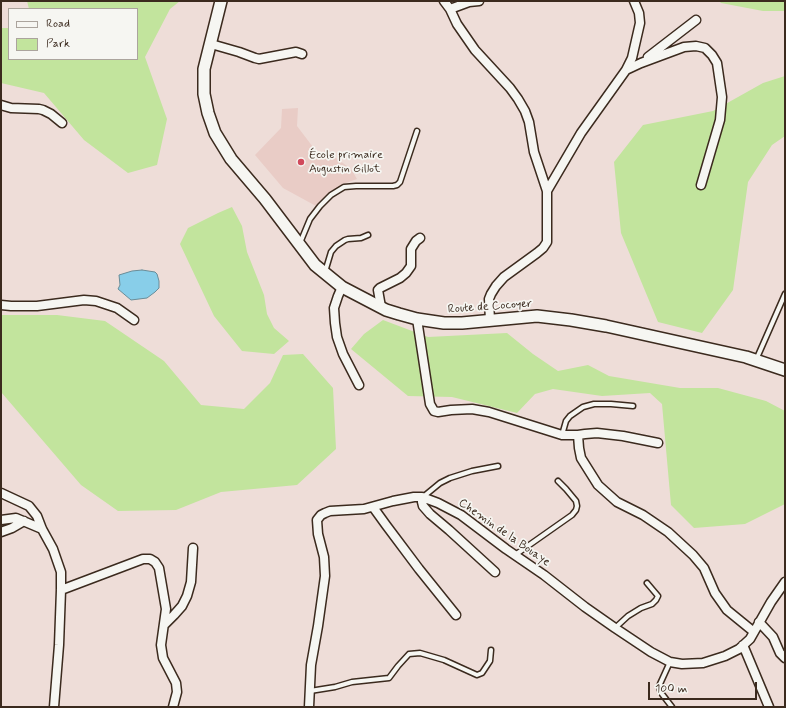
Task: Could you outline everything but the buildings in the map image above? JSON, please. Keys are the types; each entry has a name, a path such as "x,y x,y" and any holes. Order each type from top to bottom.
{"main road":[{"name":"Route de Cocoyer","path":"221,1 204,69 204,94 208,113 215,133 231,159 265,199 315,265 342,287 381,307 417,319 444,323 490,321 537,316 571,320 606,326 746,357 785,370"}],"street":[{"path":"444,1 474,50 510,88 525,111 529,122 534,152 547,191 547,242 543,248 504,277 496,286 489,299 490,321"},
{"path":"450,9 469,2 479,1"},
{"path":"547,191 581,133 626,70 632,58 640,23 639,13 634,1"},
{"path":"641,63 696,20"},
{"path":"211,44 255,58 296,52 302,54"},
{"path":"626,70 684,47 696,46 705,48 712,55 717,63 722,97 720,120 700,185"},
{"path":"1,105 11,108 43,110 51,114 62,123"},
{"path":"381,307 378,290 382,286 400,278 406,273 411,266 412,248 416,241 420,238"},
{"path":"342,287 334,308 335,324 343,354 359,385"},
{"path":"1,305 37,306 84,300 96,301 117,308 134,320"},
{"path":"417,319 430,404 434,411 438,412 472,409 489,412 562,435 597,433 617,435 658,444"},
{"path":"578,435 581,458 598,485 617,502 644,515 668,532 693,555 704,568 726,610 754,632"},
{"path":"1,493 29,506 37,516 61,572 62,590 54,707"},
{"name":"Chemin de la Bouaye","path":"309,707 311,665 318,626 324,576 324,557 318,534 318,520 321,516 330,511 364,509 414,497 422,497 438,503 461,515 515,555 544,574 614,628 651,652 670,662 682,664 703,663 725,656 739,649 750,639 759,622 785,582"},
{"path":"422,497 423,506 430,514 495,572"},
{"path":"373,507 414,563 456,615"},
{"path":"1,520 16,518 42,529"},
{"path":"1,532 24,521"},
{"path":"164,625 182,606 187,596 191,582 194,548"},
{"path":"62,590 143,559 150,559 155,562 159,568 166,609 161,645 162,658 176,683 177,692 173,707"},
{"path":"759,622 773,637 780,653 785,658"},
{"path":"743,645 769,707"}],"lane":[{"path":"299,245 310,220 320,206 331,195 344,187 397,185 400,182 417,131"},
{"path":"325,272 331,252 336,246 345,240 361,238 368,235"},
{"path":"756,360 785,294"},
{"path":"562,435 566,421 570,416 583,407 594,404 633,406"},
{"path":"422,497 440,483 450,478 472,471 498,466"},
{"path":"515,555 576,510 576,501 558,480"},
{"path":"614,628 628,616 641,608 652,604 656,600 658,596 647,583"},
{"path":"310,691 335,687 352,682 389,678 409,654 420,653 444,660 477,675 482,672 490,662 491,650"},
{"path":"670,662 660,684 660,690 672,707"}],"shaded area":[{"name":"École primaire Augustin Gillot","path":"298,108 297,126 319,155 325,150 351,169 357,179 343,184 316,206 283,188 255,155 281,128 282,109"}],"green space":[{"path":"27,1 180,1 170,9 145,57 167,119 157,165 128,173 84,140 44,93 1,83 1,28 8,28 8,60 138,60 138,8 29,8"},
{"path":"719,1 785,1 785,11 763,11 721,3"},
{"path":"785,76 785,136 772,145 748,182 733,290 702,333 658,322 621,233 614,162 643,125 713,111 763,83"},
{"path":"232,207 242,226 247,252 264,295 267,314 274,328 289,341 274,354 242,351 214,316 180,244 188,228"},
{"path":"1,315 57,315 105,321 164,361 201,405 244,409 270,383 283,355 303,354 333,388 336,449 297,485 221,492 176,510 118,511 81,485 1,392"},
{"path":"383,320 428,337 507,333 533,354 558,371 588,365 609,376 680,388 718,388 766,401 785,411 785,504 745,524 694,528 671,505 662,404 650,393 602,396 553,389 535,394 517,413 452,397 408,396 351,349 364,334"}],"water":[{"path":"142,270 155,272 157,274 159,288 147,298 131,300 118,289 120,285 119,275"}],"place":[{"name":"École primaire Augustin Gillot","path":"301,162"}]}
